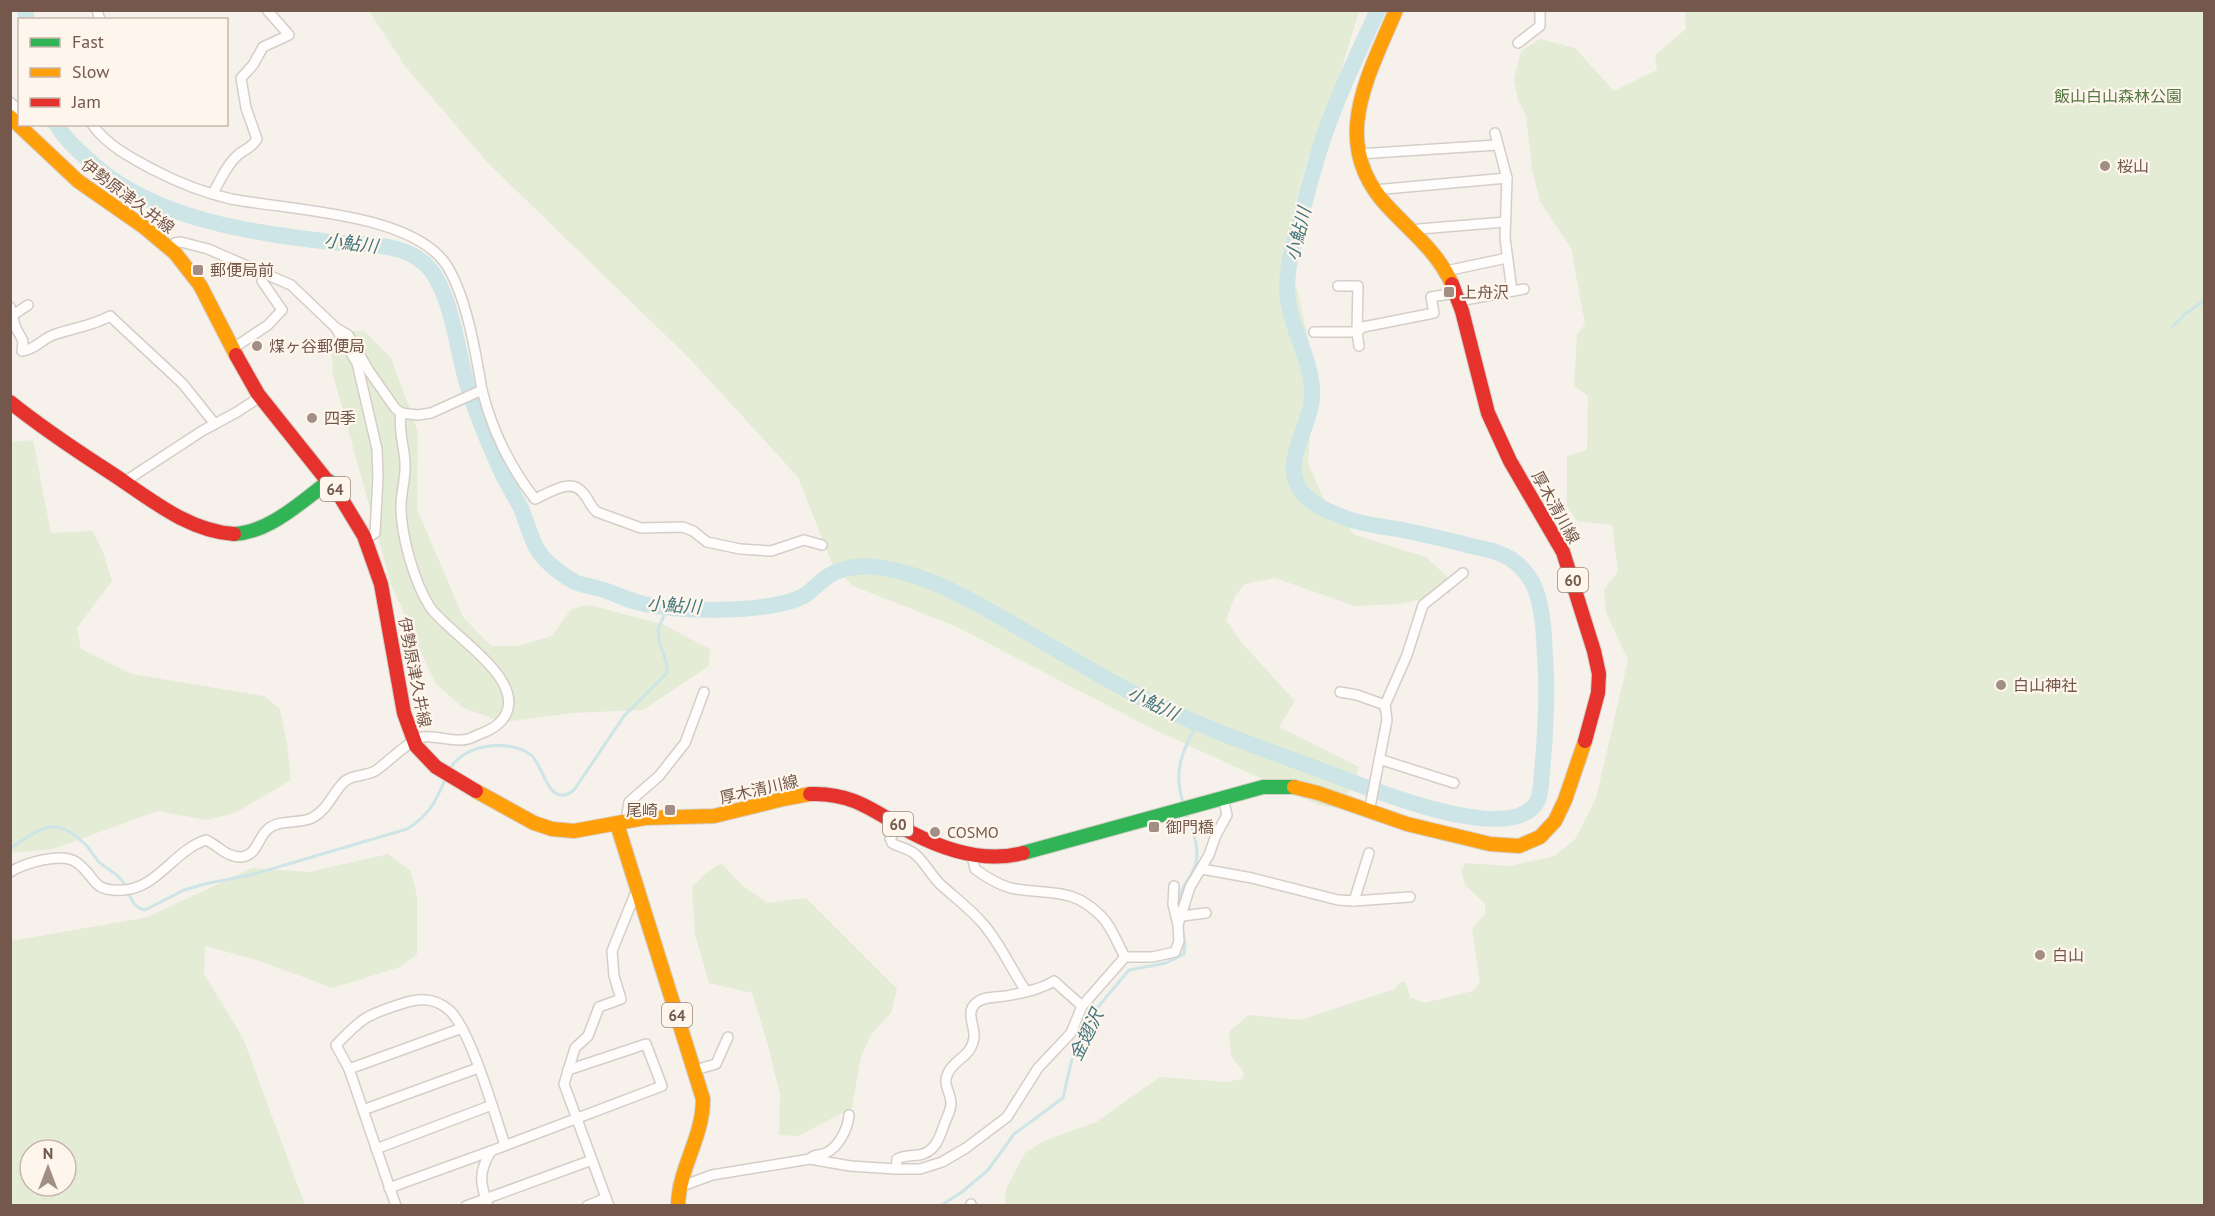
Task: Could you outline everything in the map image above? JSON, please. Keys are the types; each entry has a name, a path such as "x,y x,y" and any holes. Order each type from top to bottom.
{"main road":[{"name":"厚木清川線","path":"622,822 645,817 716,816 792,797 830,794 859,801 937,844 972,856 1018,854 1263,787 1292,787 1318,793 1369,812 1500,847 1522,846 1539,838 1552,826 1564,805 1596,702 1599,681 1598,664 1568,565 1558,542 1496,434 1485,405 1458,297 1446,271 1434,255 1390,212 1374,190 1358,154 1355,126 1358,105 1396,10"},
{"name":"伊勢原津久井線","path":"19,126 78,181 150,231 170,248 202,288 260,397 347,506 365,539 384,595 405,716 414,742 422,754 437,768 540,825 574,832 622,822"},
{"path":"10,402 30,420 124,482 192,526 211,533 244,534 263,528 329,481"},
{"name":"64","path":"622,822 638,887 703,1098 702,1126 678,1185 678,1205"}],"street":[{"path":"213,193 237,155 253,146 257,139 246,108 241,78 253,65 263,47 289,34 267,10"},
{"path":"1518,42 1540,26 1540,10"},
{"path":"94,126 103,137 134,159 163,175 213,193 259,204 350,216 426,244 446,264 462,300 489,418 509,460 535,500 566,486 573,486 583,493 597,512 635,526 683,528 693,531 707,542 755,551 771,551 804,540 822,545"},
{"path":"1495,133 1507,178 1505,222 1512,291"},
{"path":"1358,154 1497,145"},
{"path":"1374,190 1507,178"},
{"path":"1413,233 1419,229 1505,222"},
{"path":"170,248 175,243 181,242 208,249 280,280 298,291 336,328 357,363 377,449 375,533 365,539"},
{"path":"1446,271 1507,258"},
{"path":"232,348 268,325 282,311 262,281"},
{"path":"1338,286 1358,286 1359,346"},
{"path":"1314,332 1357,332 1363,327 1434,314 1431,297 1458,297 1524,289"},
{"path":"22,351 23,341 11,313 28,305"},
{"path":"10,355 31,350 56,334 90,326 110,316 183,384 215,424"},
{"path":"336,328 348,334 369,371 401,413 418,415 431,413 481,390"},
{"path":"124,482 260,397"},
{"path":"10,872 26,864 66,858 77,863 101,888 123,890 142,885 186,851 206,840 227,855 246,856 253,851 268,829 281,823 314,817 346,780 373,772 422,737 466,740 492,729 502,720 507,711 508,698 506,687 500,676 486,660 438,617 417,580 401,514 405,467 400,428 401,413"},
{"path":"1369,812 1387,720 1385,705 1407,655 1423,605 1463,573"},
{"path":"622,822 629,802 660,776 685,742 704,692"},
{"path":"1340,692 1357,694 1385,705"},
{"path":"1379,762 1454,783"},
{"path":"678,1185 685,1185 712,1175 810,1159 850,1166 920,1169 942,1162 966,1148 1007,1117 1038,1068 1071,1033 1082,1006 1125,957 1152,957 1175,952 1179,941 1180,920 1190,887 1202,869 1227,815 1223,798"},
{"path":"900,825 890,838 892,843 907,848 916,855 940,884 954,894 984,925 1003,951 1026,991"},
{"path":"1354,902 1369,853"},
{"path":"972,856 975,869 1004,885 1015,889 1063,893 1088,906 1104,918 1125,957"},
{"path":"1202,869 1252,878 1338,900 1354,902 1410,897"},
{"path":"1174,886 1173,904 1180,920"},
{"path":"587,1206 607,1202 564,1084 575,1048 588,1036 599,1007 621,999 614,976 612,951 638,887"},
{"path":"1180,920 1206,914"},
{"path":"896,1169 897,1159 905,1155 931,1150 938,1142 951,1105 944,1083 948,1070 965,1057 971,1047 974,1037 970,1012 975,1003 988,998 1011,996 1042,989 1054,981 1082,1006"},
{"path":"396,1206 349,1069 336,1045 359,1021 372,1013 414,1000 434,1001 447,1008 462,1028 505,1145"},
{"path":"349,1069 462,1028"},
{"path":"694,1070 716,1064 728,1037"},
{"path":"389,1188 662,1086 646,1044 568,1070"},
{"path":"363,1110 478,1068"},
{"path":"376,1149 492,1105"},
{"path":"810,1159 815,1155 828,1152 840,1139 848,1125 849,1115"},
{"path":"487,1202 480,1185 481,1174 491,1151"},
{"path":"466,1206 487,1202 592,1160"}],"green space":[{"path":"369,11 1359,11 1335,91 1308,158 1296,201 1288,249 1314,365 1308,463 1326,504 1355,535 1426,557 1455,584 1450,593 1399,604 1355,606 1275,578 1245,584 1235,596 1226,620 1241,642 1295,701 1279,727 1359,767 1342,809 1319,805 1155,730 957,627 853,586 833,566 798,477 690,359 489,164 405,66"},
{"name":"飯山白山森林公園","path":"1685,11 2204,11 2204,1205 1005,1205 1006,1189 1025,1153 1044,1141 1096,1122 1160,1077 1226,1082 1242,1079 1244,1072 1231,1056 1229,1032 1248,1015 1300,1020 1395,989 1400,982 1406,982 1410,997 1424,1003 1473,991 1480,983 1472,929 1485,914 1485,904 1465,885 1461,870 1466,863 1509,866 1555,856 1576,838 1596,798 1628,660 1606,612 1604,590 1618,571 1612,525 1577,521 1567,506 1567,456 1587,450 1588,396 1574,386 1577,335 1585,324 1571,248 1540,201 1532,169 1526,115 1518,100 1514,80 1521,51 1540,39 1575,48 1614,91 1657,70 1655,55 1686,29"},
{"path":"344,331 364,331 391,358 418,432 417,509 463,617 491,646 518,646 552,636 571,609 589,605 662,624 710,649 709,666 643,710 572,713 504,722 463,708 435,683 391,584 333,375 331,338"},
{"path":"33,440 51,533 93,531 103,552 112,581 77,628 81,649 132,674 264,696 280,709 291,780 235,813 206,820 157,811 53,849 11,853 11,442"},
{"path":"388,854 411,871 417,896 417,954 400,967 333,988 257,960 205,946 204,974 243,1038 305,1205 11,1205 11,941 148,917 252,868 309,872"},
{"path":"721,863 742,885 767,903 806,898 897,989 891,1013 872,1033 861,1056 852,1108 798,1136 779,1135 780,1095 752,993 709,983 695,934 692,887"}],"waterway":[{"name":"小鮎川","path":"25,10 27,18"},
{"name":"小鮎川","path":"57,126 78,151 119,184 175,211 237,228 330,242 392,248 404,251 424,263 433,273 446,301 466,380 478,415 501,471 521,508 536,547 543,558 554,568 577,583 644,604 679,609 721,610 763,607 797,599 830,575 845,569 862,567 898,571 934,583 964,597 1123,688 1209,728 1396,798 1432,809 1498,819 1523,814 1538,800 1540,790 1546,723 1546,674 1541,611 1532,582 1515,562 1496,552 1362,523 1335,514 1305,496 1295,480 1295,456 1310,409 1312,384 1288,303 1287,280 1293,246 1323,139 1378,10"},
{"path":"2172,327 2185,314 2204,301"},
{"path":"449,771 464,755 486,746 499,745 522,750 531,755 547,783 558,795 565,795 574,790 624,716 667,673 658,630 667,608"},
{"name":"金翅沢","path":"1183,802 1179,771 1183,753 1197,724"},
{"path":"10,848 49,827 66,830 76,836 98,861 120,879 136,906 145,910 184,890 254,874 407,829 421,819 430,808 445,780"},
{"name":"金翅沢","path":"1180,907 1181,893 1194,869 1197,857 1194,837 1186,812"},
{"name":"金翅沢","path":"940,1206 962,1192 988,1170 1014,1134 1063,1098 1072,1059 1092,1014 1129,970 1166,963 1184,954 1182,926"}],"traffic: fast":[{"path":"234,534 260,528 272,522 329,481"},
{"path":"1023,853 1263,787 1294,787"}],"traffic: slow":[{"path":"1396,10 1374,61 1359,112 1357,137 1361,161 1372,186 1391,210 1433,253 1452,284"},
{"path":"10,117 18,125"},
{"path":"20,126 78,181 144,227 175,253 200,285 236,355"},
{"path":"1294,787 1407,824 1490,844 1519,846 1540,837 1555,821 1565,800 1585,741"},
{"path":"476,791 534,823 552,829 574,831 645,818 714,816 810,794"},
{"path":"617,824 703,1099 699,1127 682,1178 678,1206"}],"traffic: jam":[{"path":"1452,284 1462,311 1488,413 1510,461 1563,552 1594,651 1599,674 1598,693 1585,741"},
{"path":"236,355 258,394 341,498 364,536 381,584 404,713 416,746 436,767 476,791"},
{"path":"10,402 58,438 168,511 200,526 234,534"},
{"path":"810,794 826,794 852,800 876,811 912,833 938,845 966,853 980,856 1009,856 1023,853"}],"place":[{"name":"桜山","path":"2105,166"},
{"name":"郵便局前","path":"198,270"},
{"name":"上舟沢","path":"1449,292"},
{"name":"煤ヶ谷郵便局","path":"257,346"},
{"name":"四季","path":"312,418"},
{"name":"白山神社","path":"2001,685"},
{"name":"尾崎","path":"670,810"},
{"name":"御門橋","path":"1154,827"},
{"name":"COSMO","path":"935,832"},
{"name":"白山","path":"2040,955"}]}
